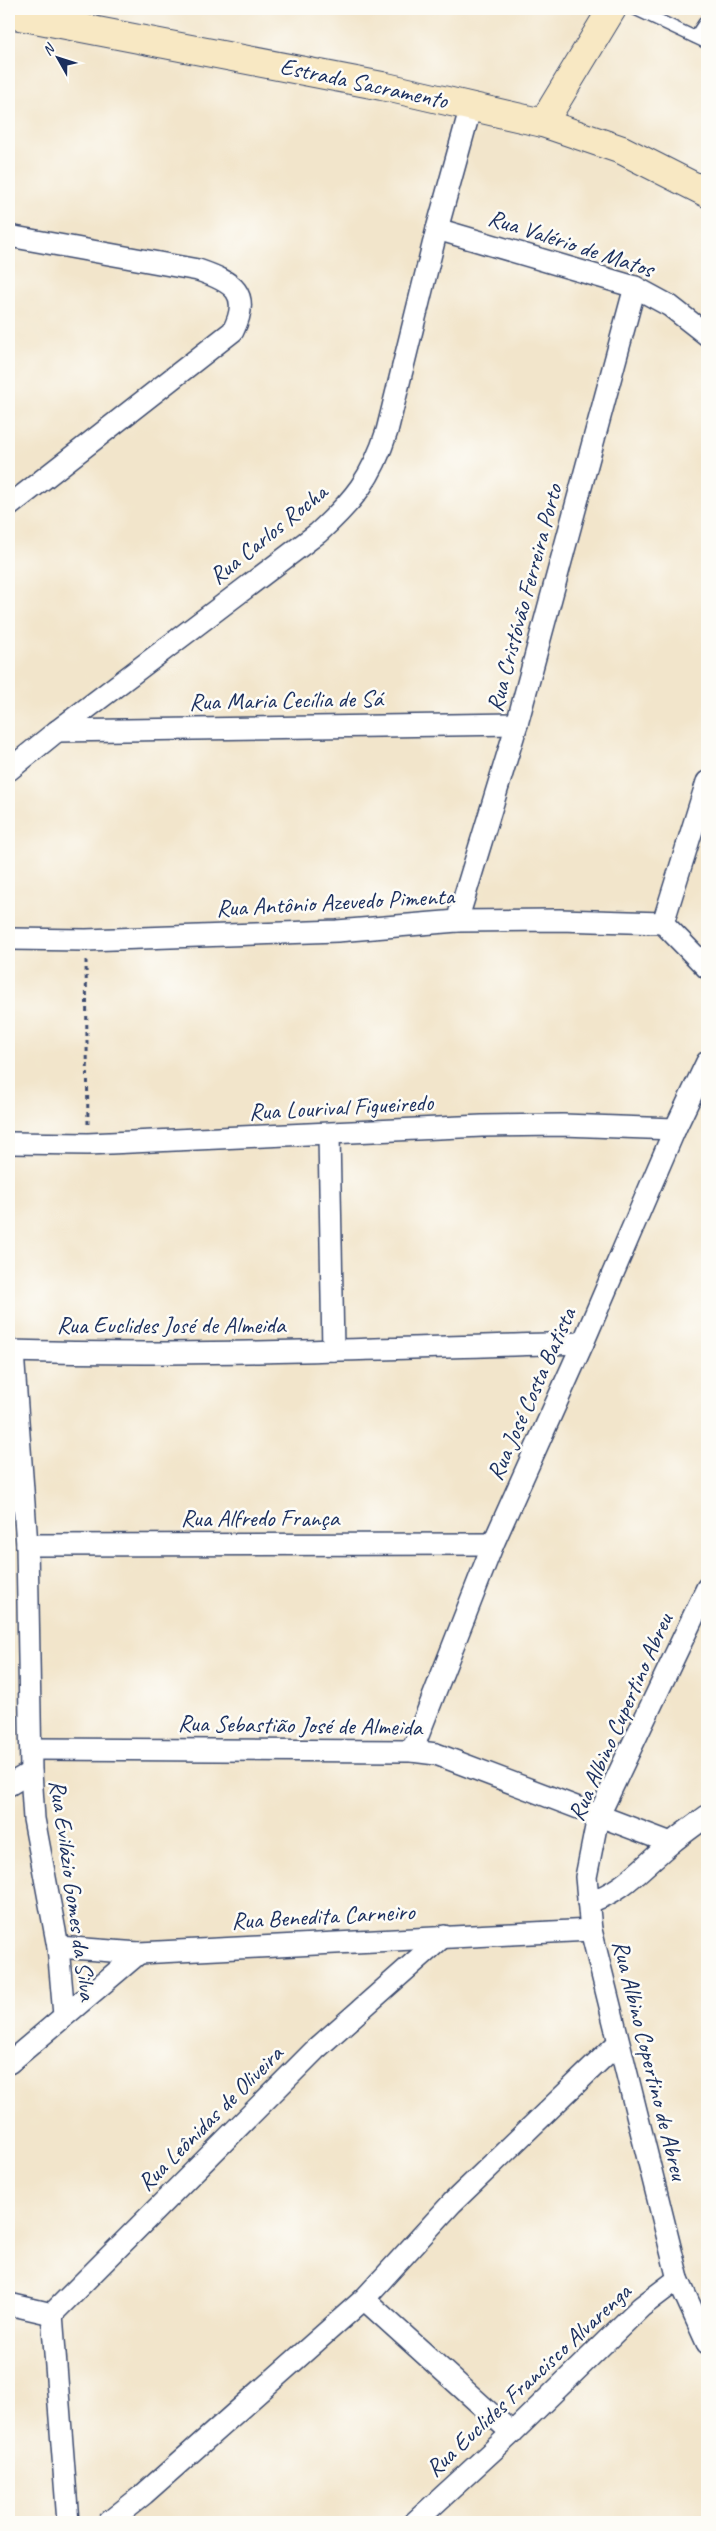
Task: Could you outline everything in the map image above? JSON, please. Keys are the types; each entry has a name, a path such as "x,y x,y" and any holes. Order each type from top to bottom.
{"main road":[{"path":"543,123 612,9"},
{"name":"Estrada Sacramento","path":"9,14 228,55 543,123 622,150 707,193"}],"street":[{"name":"Rua Carlos Rocha","path":"9,770 57,731 318,533 339,514 363,486 379,455 387,431 437,229 471,106"},
{"name":"Rua Valério de Matos","path":"437,229 635,287 670,306 707,335"},
{"path":"9,236 198,270 217,276 233,286 240,296 242,308 233,331 9,506"},
{"name":"Rua Cristóvão Ferreira Porto","path":"458,921 517,724 635,287"},
{"name":"Rua Maria Cecília de Sá","path":"57,731 517,724"},
{"path":"707,782 663,923 707,968"},
{"name":"Rua Antônio Azevedo Pimenta","path":"9,938 86,940 337,931 458,921 560,920 663,923"},
{"name":"Rua José Costa Batista","path":"412,1751 493,1544 583,1343 675,1129 707,1062"},
{"name":"Rua Lourival Figueiredo","path":"9,1143 88,1144 545,1125 675,1129"},
{"path":"329,1135 333,1350"},
{"name":"Rua Euclides José de Almeida","path":"11,1351 92,1353 333,1350 583,1343"},
{"name":"Rua Evilázio Gomes da Silva","path":"11,1351 27,1545 31,1772 34,1820 58,1948 64,2015"},
{"name":"Rua Alfredo França","path":"27,1545 493,1544"},
{"name":"Rua Albino Cupertino Abreu","path":"591,1930 586,1877 598,1817 707,1588"},
{"name":"Rua Sebastião José de Almeida","path":"32,1749 412,1751 453,1759 598,1817 671,1843"},
{"path":"9,1785 31,1772"},
{"path":"588,1902 604,1898 616,1891 671,1843 707,1816"},
{"name":"Rua Benedita Carneiro","path":"58,1948 139,1953 591,1930"},
{"name":"Rua Albino Copertino de Abreu","path":"591,1930 678,2279 707,2343"},
{"name":"Rua Leônidas de Oliveira","path":"52,2314 315,2050 444,1936"},
{"path":"9,2063 139,1953"},
{"path":"109,2522 144,2494 364,2299 452,2203 618,2043"},
{"name":"Rua Euclides Francisco Alvarenga","path":"415,2522 436,2515 512,2433 641,2307 678,2279"},
{"path":"364,2299 512,2433"},
{"path":"9,2304 52,2314 68,2522"}],"lane":[{"path":"635,9 707,43"},
{"path":"695,37 707,20"}],"path":[{"path":"86,940 88,1144"}]}
